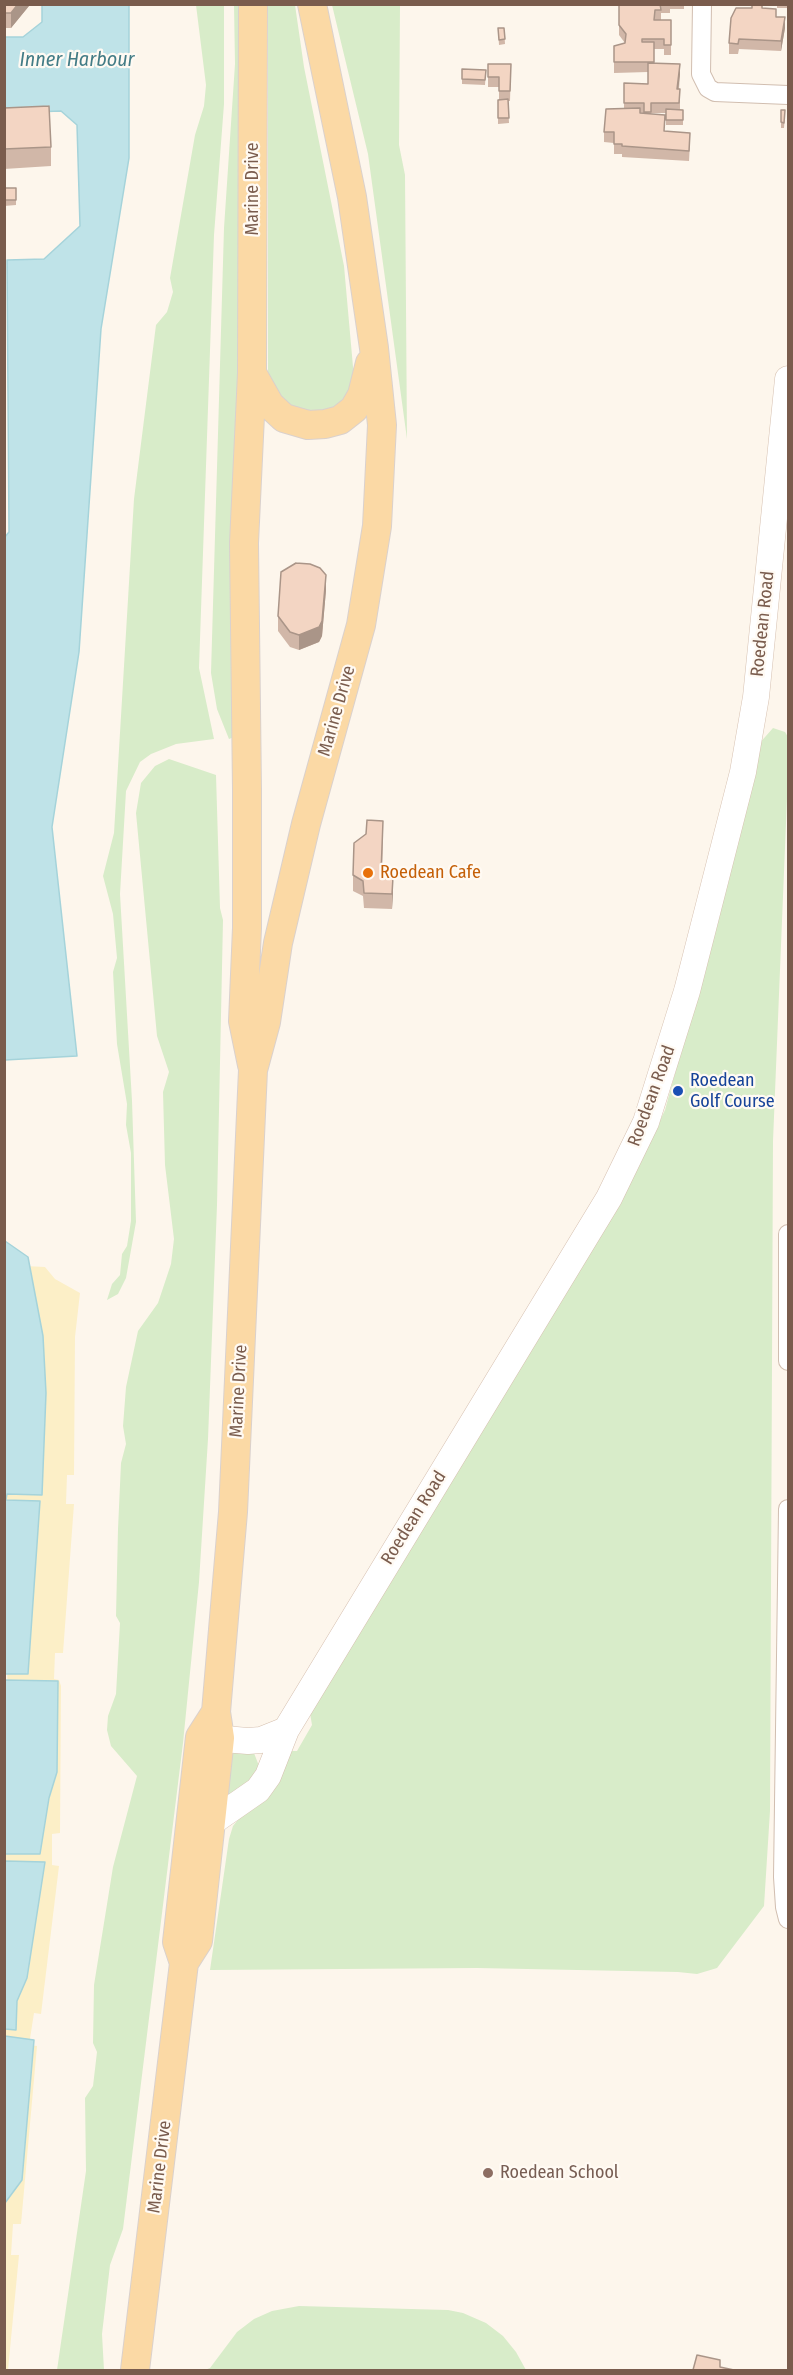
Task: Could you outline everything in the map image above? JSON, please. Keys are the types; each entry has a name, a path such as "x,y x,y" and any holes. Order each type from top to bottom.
{"main road":[{"name":"Marine Drive","path":"253,4 252,373 244,543 247,928 243,1021 253,1070"},
{"name":"Marine Drive","path":"135,2370 183,1963 177,1942 212,1729 233,1512 253,1070 266,1022 278,943 306,824 361,625 377,526 382,425 374,348 352,197 312,4"},
{"name":"Marine Drive","path":"252,373 270,405 284,418 308,425 325,424 340,420 354,409 362,395 374,348"},
{"name":"Roedean Road","path":"212,1822 258,1790 268,1776 286,1730 609,1198 656,1096 726,845 743,772 756,697 785,437 789,378"},
{"name":"Marine Drive","path":"183,1963 198,1941 212,1822 212,1729"},
{"path":"212,1729 261,1740 286,1730"}],"street":[{"path":"702,4 701,74 708,88 716,92 789,95"},
{"path":"789,1234 789,1361"},
{"path":"788,1918 783,1877 789,1509"}],"green space":[{"path":"196,5 224,5 224,104 214,235 199,668 214,739 176,744 151,754 140,762 126,791 120,894 132,1101 136,1222 126,1278 118,1294 107,1300 112,1284 120,1275 122,1254 127,1246 131,1221 131,1153 126,1125 127,1104 117,1044 113,972 117,958 113,914 103,876 114,833 134,499 156,325 167,312 173,292 170,278 195,135 204,106 206,85"},
{"path":"234,5 247,5 234,737 229,739 217,709 211,673 224,228 235,64"},
{"path":"268,5 295,5 304,67 344,266 354,378 347,398 327,414 288,411 268,377"},
{"path":"332,5 400,5 399,145 405,175 407,439 368,154"},
{"path":"773,728 785,732 788,737 788,774 773,1141 770,1811 764,1906 717,1968 697,1974 477,1968 210,1970 229,1839 233,1826 292,1751 297,1751 312,1725 310,1713 633,1177 665,1110 704,967 758,745"},
{"path":"169,759 216,775 220,908 223,920 217,1205 208,1439 199,1582 183,1743 123,2229 110,2265 102,2334 104,2370 57,2370 86,2171 85,2098 93,2086 97,2052 93,2043 94,1985 113,1867 137,1776 111,1746 107,1730 108,1716 116,1694 120,1623 116,1616 118,1529 121,1463 126,1444 123,1426 126,1387 138,1331 158,1303 171,1264 174,1239 165,1165 163,1092 169,1072 157,1036 136,813 141,783 155,766"},
{"path":"236,1749 254,1753 259,1766 253,1778 228,1796 225,1759"},
{"path":"299,2306 448,2310 463,2313 486,2323 503,2336 516,2352 526,2370 205,2370 210,2368 237,2332 254,2319 272,2311"}],"sand":[{"path":"5,1265 45,1267 55,1279 80,1293 75,1337 74,1475 67,1475 66,1504 74,1504 63,1653 55,1653 54,1679 59,1680 61,1686 60,1833 52,1834 52,1865 59,1866 41,2014 34,2013 29,2045 37,2046 21,2224 13,2224 11,2255 19,2255 8,2370 5,2370 4,1732 8,1698 4,1582"}],"water":[{"name":"Inner Harbour","path":"42,5 129,5 129,158 101,329 79,652 52,827 77,1056 5,1060 4,538 9,532 7,260 44,259 80,226 77,125 61,111 5,113 5,37 23,37 42,22"},
{"path":"5,1241 28,1257 43,1336 46,1393 42,1495 7,1494 6,1500 40,1501 28,1674 5,1674"},
{"path":"5,1680 58,1681 57,1772 49,1798 40,1854 5,1854"},
{"path":"5,1861 45,1862 27,1978 17,2001 16,2030 5,2029"},
{"path":"5,2036 34,2040 22,2180 5,2203"}],"building":[{"path":"4,4 18,4 11,13 4,13"},
{"path":"619,4 660,4 661,10 655,10 654,20 671,20 671,45 664,45 664,39 642,39 642,42 654,42 654,62 614,62 614,46 625,43 626,34 619,25"},
{"path":"752,4 762,4 762,8 776,9 776,17 785,17 781,41 739,39 738,44 729,43 731,18 736,8 752,8"},
{"path":"498,28 504,28 505,39 499,40"},
{"path":"648,63 680,64 677,89 680,89 679,103 651,103 651,112 644,112 644,103 624,103 624,83 648,84"},
{"path":"488,64 511,64 510,91 499,91 499,77 488,77"},
{"path":"462,69 486,70 485,80 462,79"},
{"path":"508,99 509,118 498,118 498,100"},
{"path":"49,106 51,147 4,149 4,108"},
{"path":"640,108 640,113 665,115 664,131 690,133 689,151 614,144 614,132 604,132 606,109"},
{"path":"666,109 683,110 683,120 666,120"},
{"path":"781,110 785,110 784,123 781,122"},
{"path":"4,188 16,188 16,200 4,200"},
{"path":"296,563 310,564 320,568 326,575 322,621 319,627 299,635 290,632 278,616 281,572"},
{"name":"Roedean Cafe","path":"367,820 383,821 381,873 393,877 392,894 364,893 363,881 353,875 354,843 366,834"},
{"path":"697,2355 720,2360 720,2367 734,2370 693,2370"}],"place":[{"name":"Roedean Cafe","path":"368,873"},
{"name":"Roedean Golf Course","path":"678,1091"},
{"name":"Roedean School","path":"488,2173"}]}
